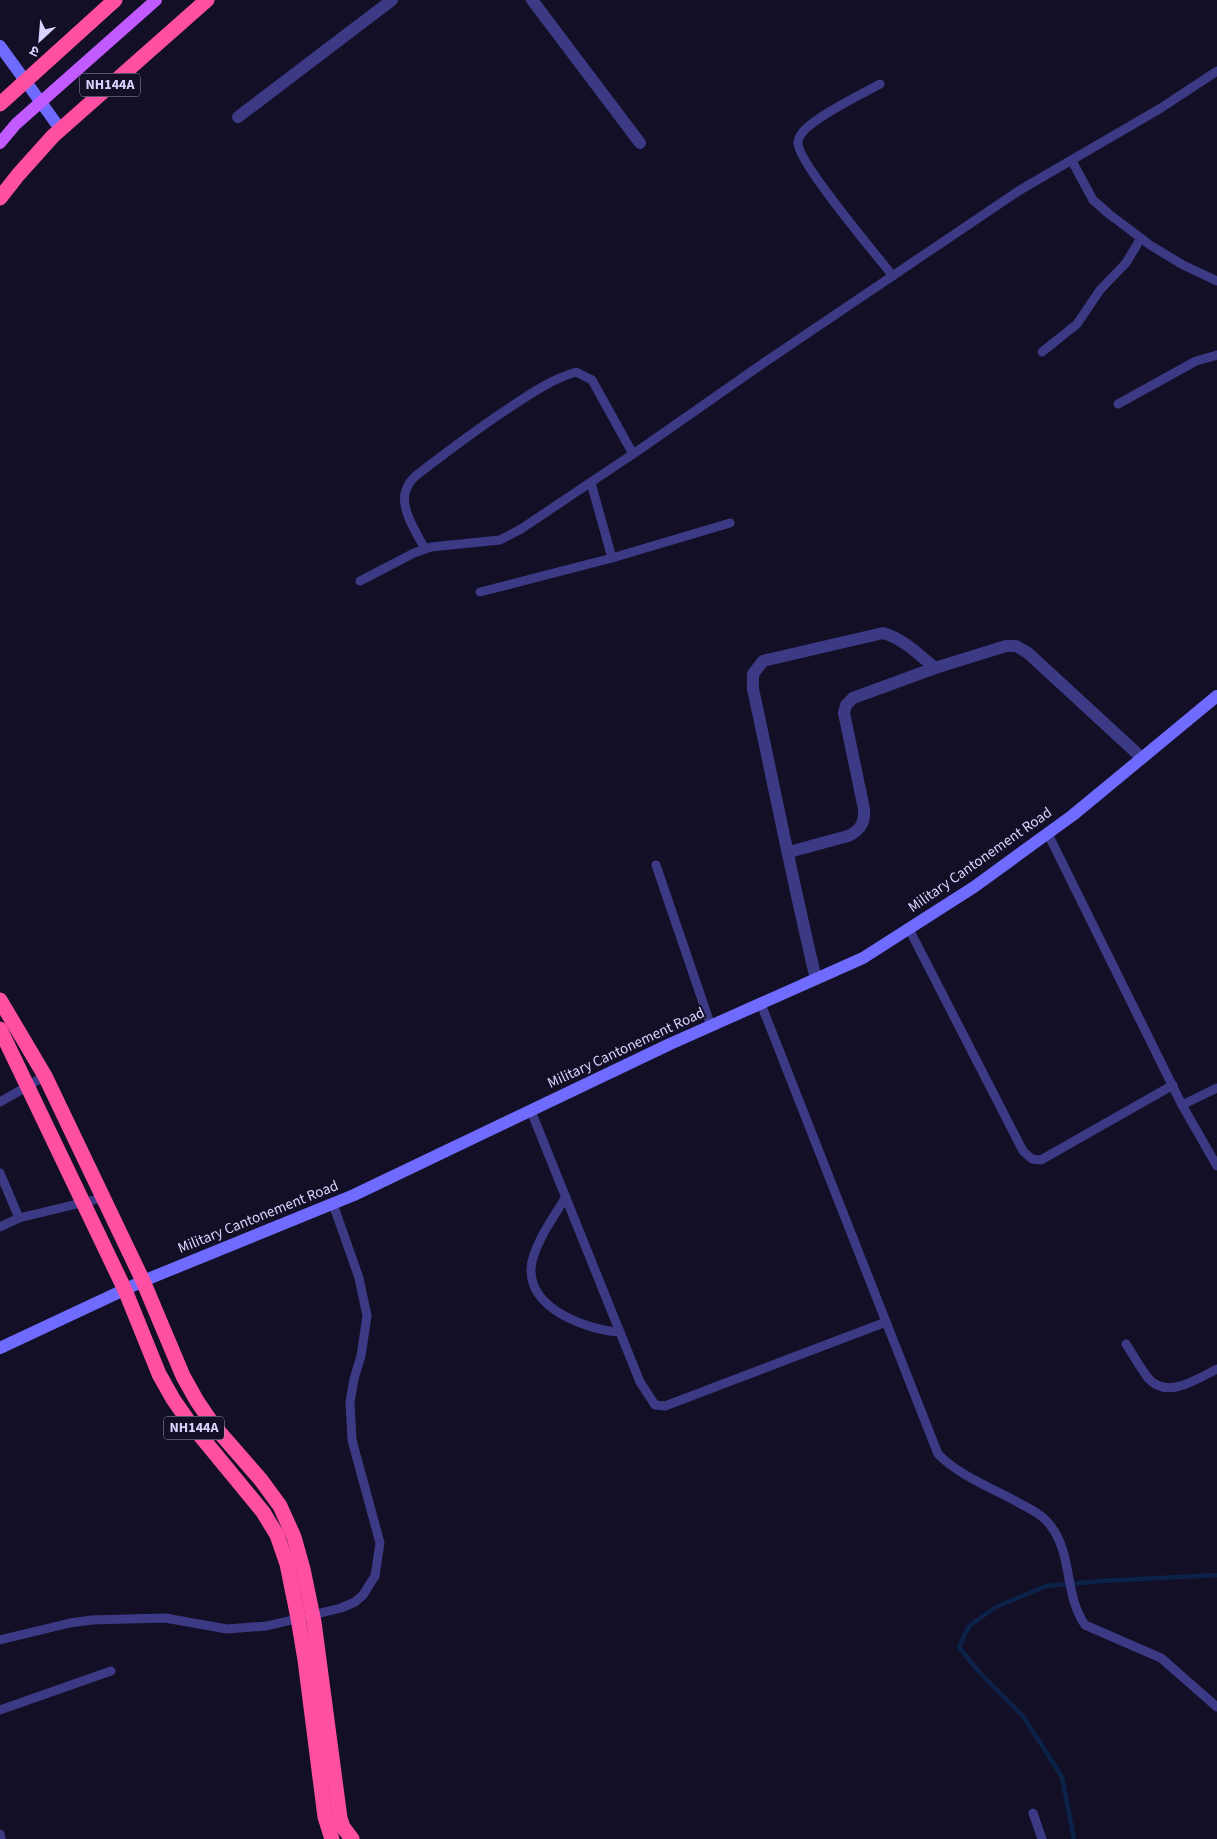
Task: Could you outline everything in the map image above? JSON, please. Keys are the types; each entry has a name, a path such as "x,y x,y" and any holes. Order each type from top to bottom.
{"highway":[{"path":"0,104 115,0"},
{"name":"NH144A","path":"0,198 18,175 61,130 208,0"},
{"name":"NH144A","path":"0,1000 45,1076 143,1282 183,1376 214,1426 261,1480 280,1506 294,1537 305,1617 305,1660 325,1817 332,1839"},
{"name":"NH144A","path":"2,1037 29,1086 125,1290 159,1374 172,1399 263,1512 277,1535 320,1661 336,1793 343,1827 352,1839"}],"main road":[{"path":"0,143 16,124 156,0"},
{"path":"0,188 18,175"}],"street":[{"path":"238,117 392,0"},
{"path":"532,0 640,143"},
{"path":"0,46 61,130"},
{"path":"816,979 794,885 789,852 753,689 754,674 763,661 883,633 904,643 936,668"},
{"path":"789,852 848,836 856,833 862,826 865,818 864,809 844,713 848,702 853,698 936,668 1006,646 1021,648 1142,758"},
{"name":"Military Cantonement Road","path":"0,1348 143,1282 333,1204 711,1026 863,958 974,887 1048,834 1217,696"}],"lane":[{"path":"360,581 431,547 500,540 521,529 1020,190 1072,161 1217,71"},
{"path":"880,84 815,121 801,134 798,143 802,155 830,197 893,276"},
{"path":"1072,161 1093,200 1109,214 1183,265 1217,281"},
{"path":"1042,352 1077,324 1100,290 1132,254 1142,238"},
{"path":"1118,404 1196,361 1217,355"},
{"path":"425,549 409,518 404,501 405,491 411,481 480,427 533,392 564,376 576,372 592,380 633,454"},
{"path":"591,483 612,558"},
{"path":"480,592 612,558 730,523"},
{"path":"1048,834 1182,1105 1217,1166"},
{"path":"656,866 711,1026"},
{"path":"909,929 1023,1151 1032,1159 1041,1160 1173,1085"},
{"path":"761,1004 938,1454 974,1479 1038,1514 1049,1523 1057,1534 1067,1564 1073,1598 1080,1618 1085,1624 1161,1658 1217,1707"},
{"path":"2,1037 21,1035"},
{"path":"0,1102 45,1076"},
{"path":"1182,1105 1217,1088"},
{"path":"531,1110 640,1382 652,1403 661,1406 886,1322"},
{"path":"0,1173 19,1218"},
{"path":"0,1227 19,1218 102,1198"},
{"path":"566,1198 533,1256 532,1281 544,1300 568,1318 602,1331 620,1332"},
{"path":"0,1640 70,1623 92,1620 165,1618 227,1629 267,1626 355,1602 363,1595 375,1576 380,1543 352,1440 350,1402 361,1356 367,1316 359,1278 333,1204"},
{"path":"1126,1344 1149,1378 1161,1386 1174,1388 1181,1386 1217,1369"},
{"path":"0,1710 111,1672"},
{"path":"1033,1813 1042,1839"},
{"path":"0,1834 1,1839"}],"waterway":[{"path":"1074,1839 1062,1777 1023,1716 979,1672 959,1647 969,1626 996,1607 1046,1586 1217,1575"}]}
